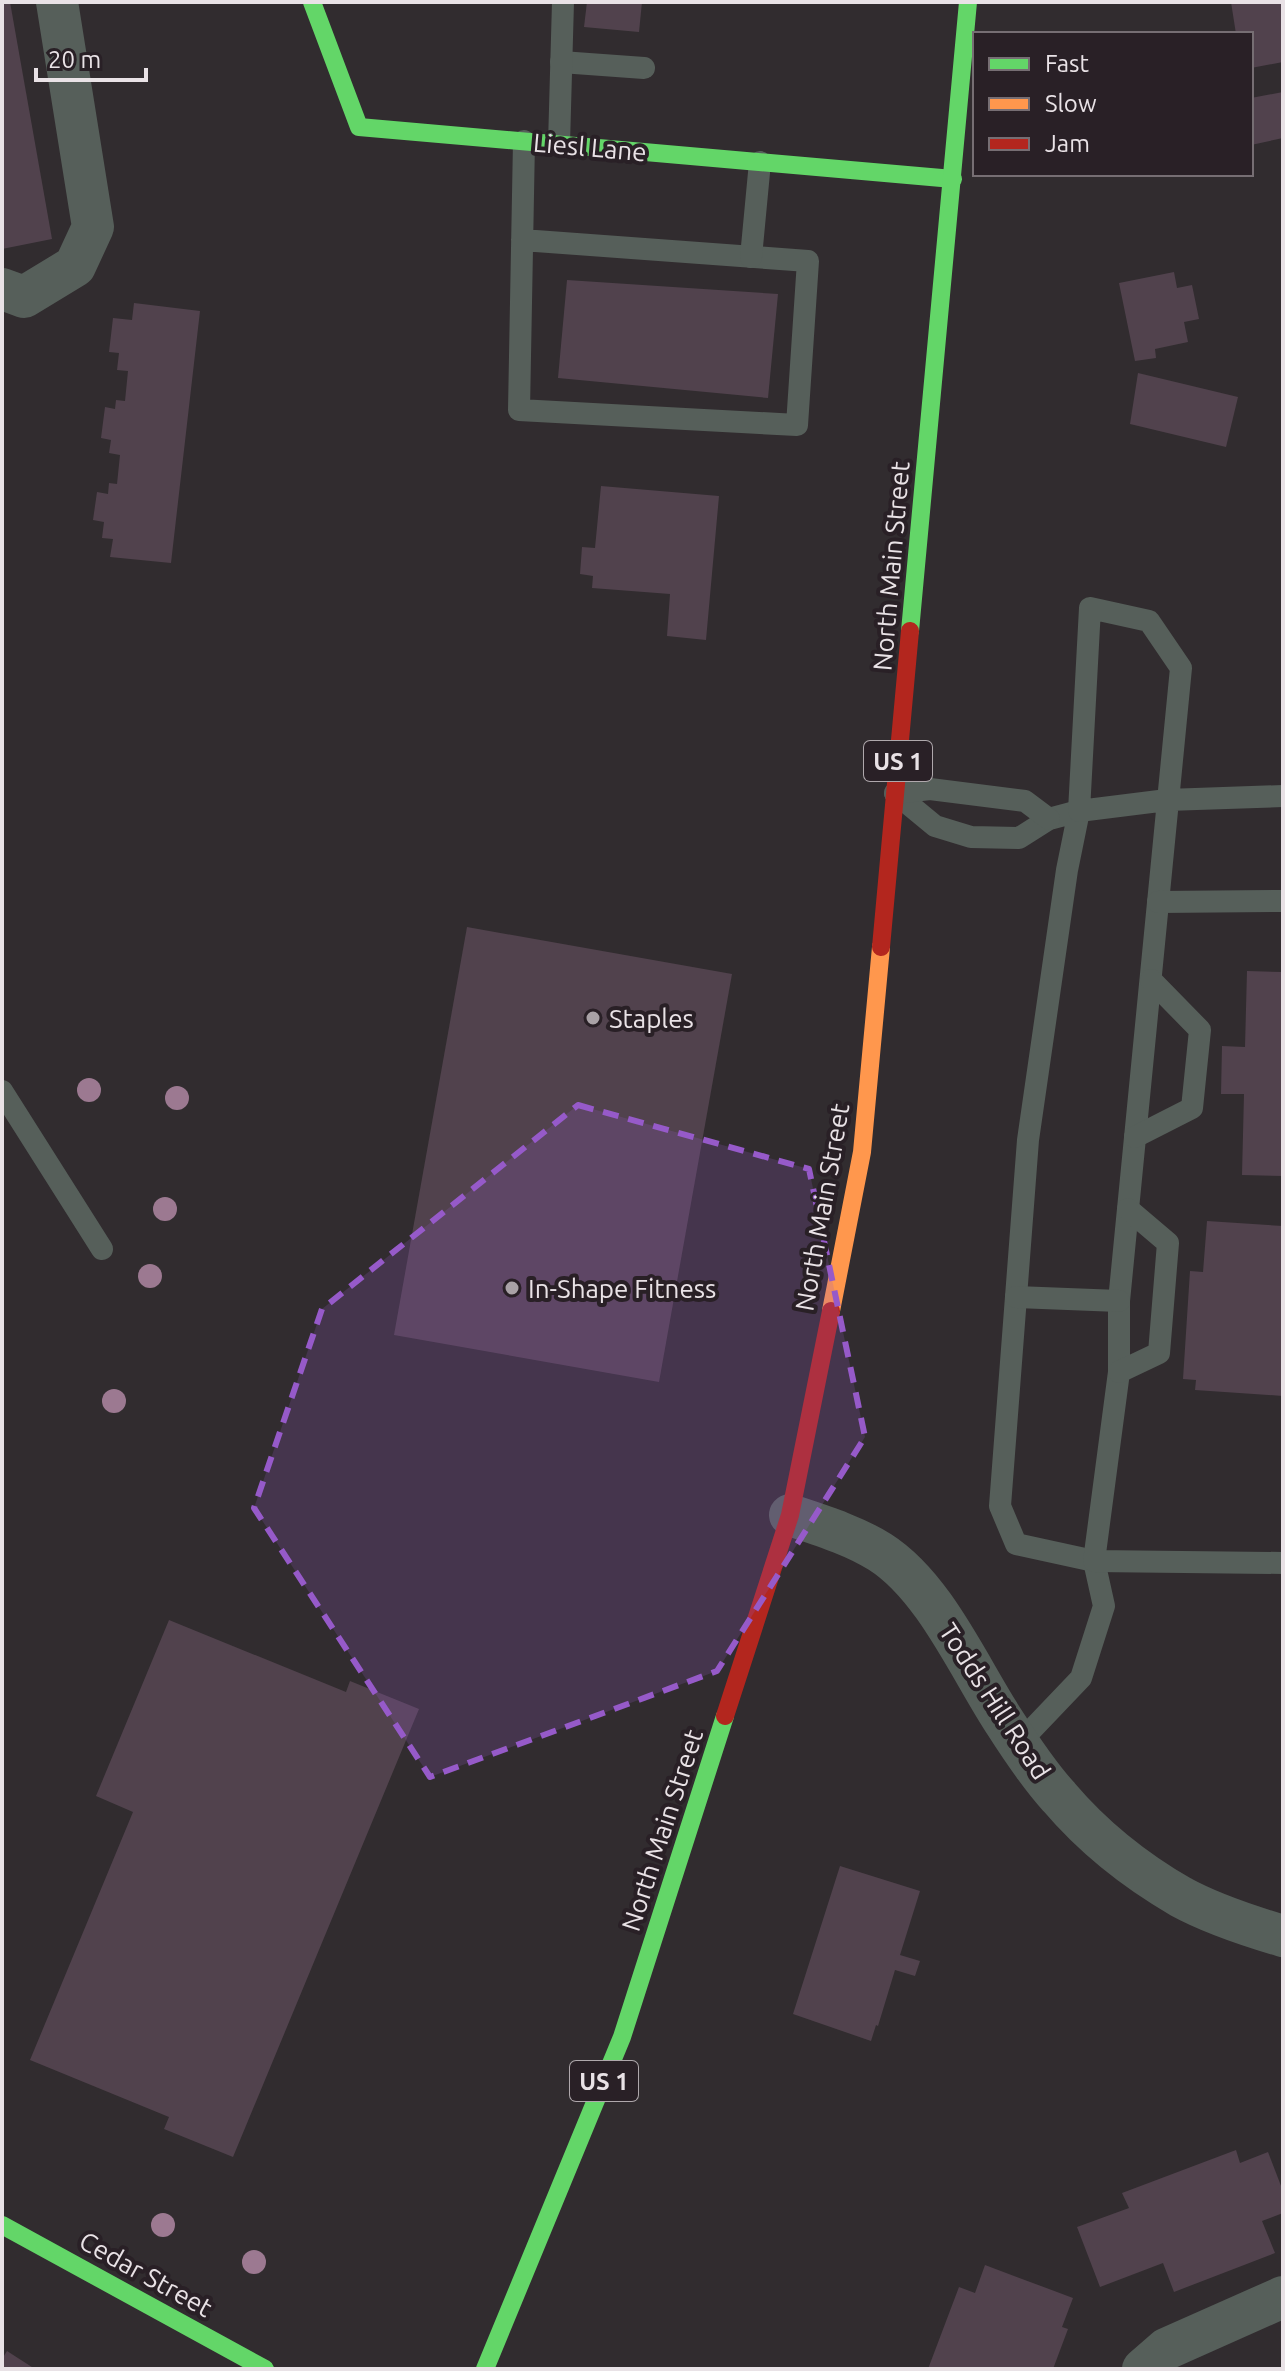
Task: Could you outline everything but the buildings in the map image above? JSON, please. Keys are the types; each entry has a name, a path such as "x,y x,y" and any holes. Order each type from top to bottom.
{"main road":[{"name":"Liesl Lane","path":"312,2 359,127 953,179"},
{"name":"North Main Street","path":"485,2369 622,2037 790,1515 862,1152 968,2"},
{"name":"Cedar Street","path":"2,2225 265,2369"}],"street":[{"path":"2,289 24,297 75,266 93,227 57,2"},
{"name":"Todds Hill Road","path":"790,1515 836,1531 881,1553 914,1582 947,1627 1019,1743 1059,1797 1113,1851 1182,1898 1283,1936"},
{"path":"1143,2369 1166,2349 1283,2297"}],"lane":[{"path":"559,144 563,2"},
{"path":"561,62 644,68"},
{"path":"522,240 808,261 797,425 519,410 522,240 524,141"},
{"path":"751,257 760,162"},
{"path":"1019,1743 1081,1678 1104,1606 1094,1561 1119,1372 1119,1301 1181,668 1149,621 1090,608 1079,811 1067,870 1028,1140 1000,1506 1016,1544 1094,1561 1283,1563"},
{"path":"895,793 930,789 1025,801 1049,819"},
{"path":"895,793 935,826 971,837 1019,838 1049,819 1079,811 1167,800 1283,796"},
{"path":"1158,902 1283,901"},
{"path":"1135,1137 1192,1108 1200,1030 1151,980"},
{"path":"2,1091 102,1249"},
{"path":"1119,1372 1159,1353 1168,1243 1128,1209"},
{"path":"1016,1297 1119,1301"}],"highlighted area":[{"path":"578,1105 809,1169 865,1437 717,1671 430,1777 254,1508 322,1309"}],"traffic: fast":[{"path":"312,2 359,127 953,179"},
{"path":"910,631 968,2"},
{"path":"485,2369 622,2037 725,1716"},
{"path":"2,2225 265,2369"}],"traffic: slow":[{"path":"831,1311 862,1152 881,947"}],"traffic: jam":[{"path":"881,947 910,631"},
{"path":"725,1716 790,1515 831,1311"}],"place":[{"name":"Staples","path":"593,1018"},
{"name":"In-Shape Fitness","path":"512,1288"}]}
